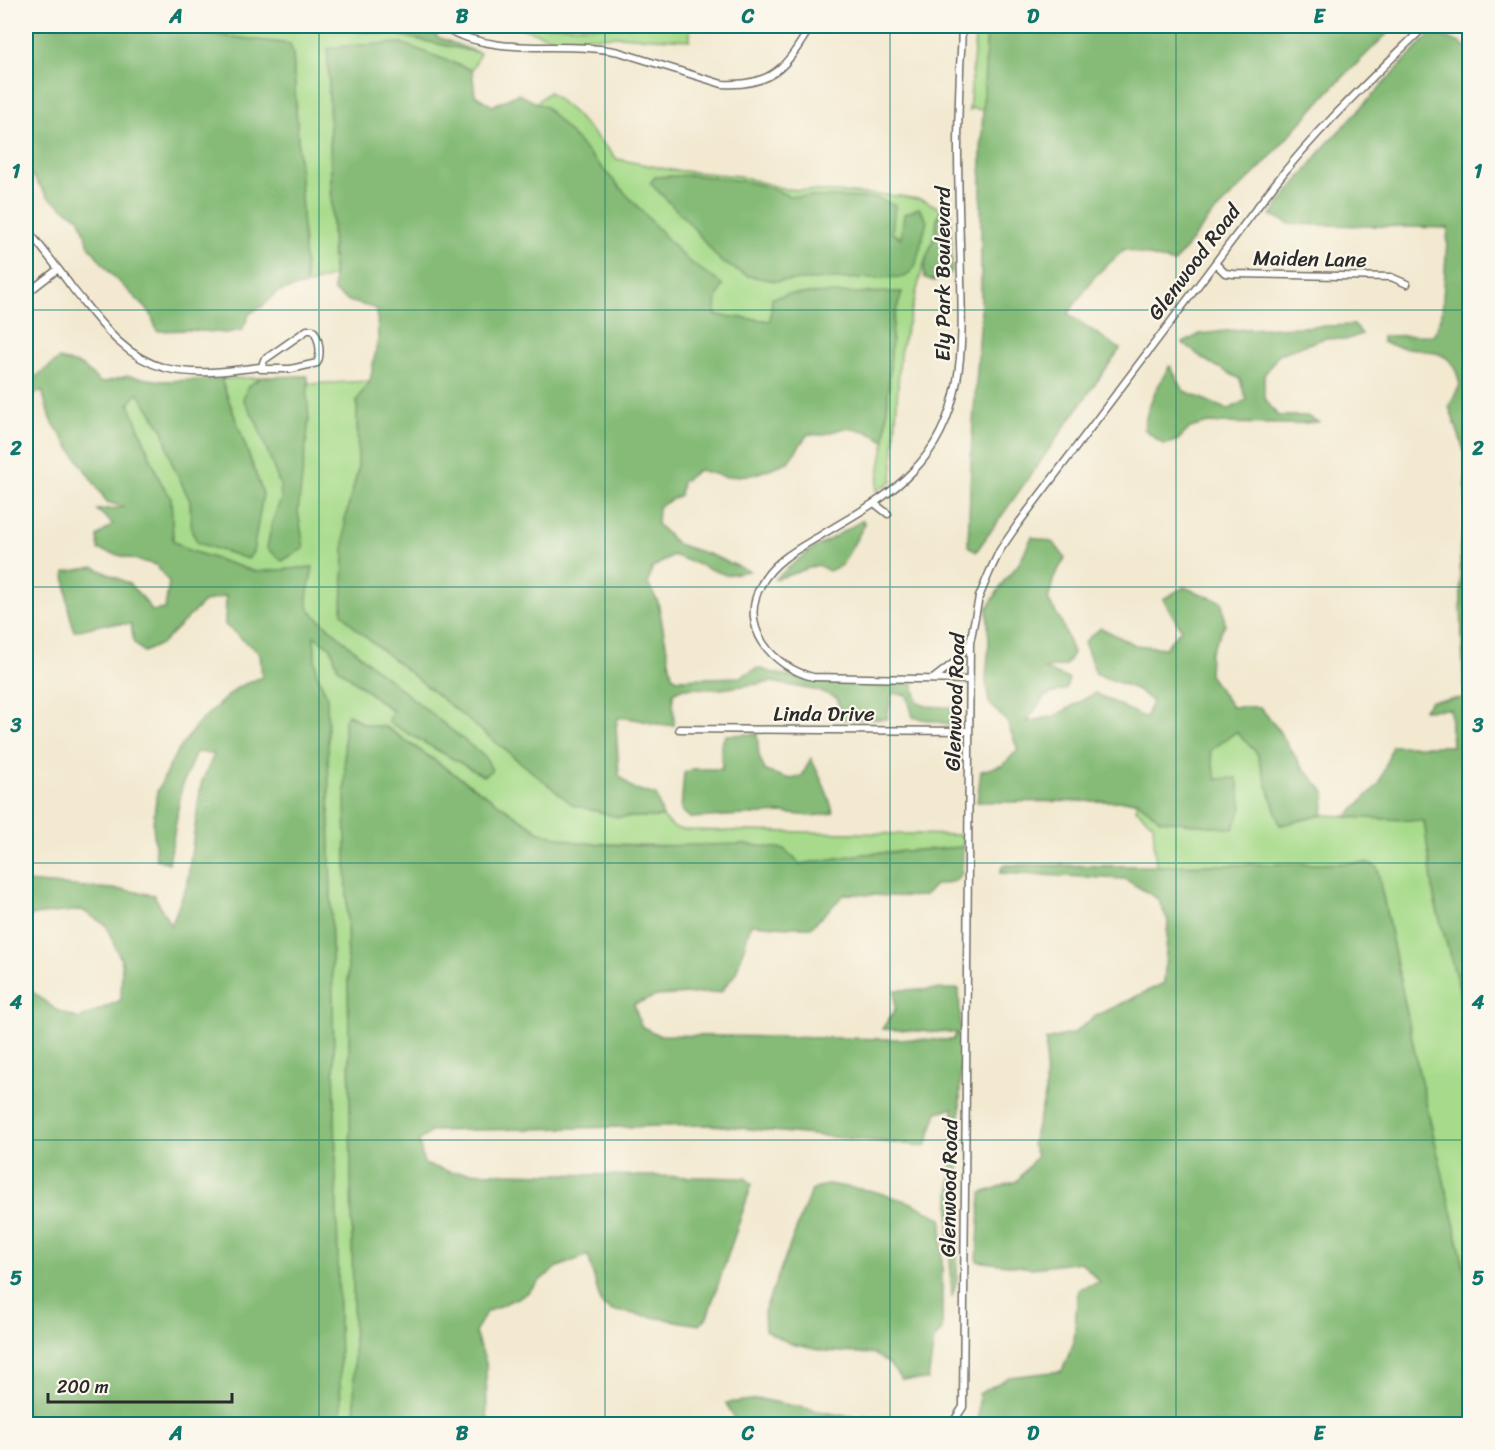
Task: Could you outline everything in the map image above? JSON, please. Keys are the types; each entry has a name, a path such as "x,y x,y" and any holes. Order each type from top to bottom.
{"street":[{"path":"446,29 479,43 503,46 601,48 722,84 740,85 763,80 784,65 811,26"},
{"name":"Ely Park Boulevard","path":"961,26 958,149 963,315 960,374 953,403 934,443 912,472 874,503 788,555 772,570 761,585 755,607 757,632 775,658 790,669 806,675 969,680"},
{"name":"Glenwood Road","path":"952,1425 963,1407 969,680 970,643 980,597 1000,550 1018,524 1300,152 1425,26"},
{"path":"26,228 100,322 122,346 138,358 167,369 210,371 260,367 262,370 299,368 317,363 320,354 316,333 313,330 304,331 264,360 260,367"},
{"name":"Maiden Lane","path":"1215,263 1225,273 1391,277 1407,285"},
{"path":"26,294 58,269"},
{"path":"874,503 888,514"},
{"path":"934,678 956,661 970,643"},
{"name":"Linda Drive","path":"679,729 969,731"}],"green space":[{"path":"26,26 175,26 185,31 290,44 293,54 306,285 277,292 263,306 250,313 242,330 226,333 190,330 157,331 150,312 109,272 89,246 80,219 48,197 26,167"},
{"path":"175,26 332,26 333,29 397,35 480,53 472,70 401,43 328,49 333,276 306,285 293,54 290,44 185,31"},
{"path":"332,26 432,26 437,37 480,53 397,35 333,29"},
{"path":"515,26 690,26 690,40 617,36 554,39"},
{"path":"976,26 987,26 983,110 971,108 969,112"},
{"path":"987,26 1395,26 1330,90 1261,167 1211,216 1174,263 1125,249 1095,276 1068,314 1120,349 976,552 968,546 972,437 981,316 981,153"},
{"path":"1432,32 1460,43 1470,53 1469,122 1464,130 1470,134 1469,1042 1460,991 1435,902 1424,821 1346,817 1379,784 1392,746 1452,746 1450,709 1423,710 1431,701 1464,698 1460,547 1467,516 1465,453 1449,406 1460,385 1457,373 1449,359 1432,352 1382,342 1382,336 1434,335 1442,313 1448,228 1290,224 1271,215 1325,146"},
{"path":"401,43 472,70 475,95 492,106 518,94 546,107 686,259 723,285 717,298 715,315 770,321 772,298 788,294 902,292 893,321 885,441 866,431 844,428 822,435 808,434 788,462 756,474 726,477 699,470 682,482 680,495 658,507 657,524 677,544 749,571 726,575 673,555 652,568 648,584 658,602 672,676 678,679 740,677 758,668 815,681 913,683 917,701 926,706 958,708 955,721 948,724 913,717 907,695 892,693 887,719 842,719 837,698 819,691 772,682 720,689 683,688 673,693 674,725 618,718 616,727 619,775 632,788 656,795 663,817 618,817 573,805 356,629 342,613 345,519 358,470 357,400 370,381 378,339 377,309 349,301 334,292 328,49"},
{"path":"549,92 573,112 617,159 671,170 739,176 785,189 899,196 924,200 941,209 900,353 892,481 876,491 885,441 893,321 902,292 771,321 715,315 717,298 722,285 686,260 546,108 536,103"},
{"path":"692,175 743,181 790,196 876,198 895,205 892,233 901,238 904,214 919,208 927,221 915,267 905,277 776,281 748,276 721,262 690,224 650,183 655,177"},
{"path":"941,209 951,209 952,270 948,277 934,281 925,278 925,267"},
{"path":"1354,325 1362,334 1346,340 1325,338 1279,354 1264,375 1264,398 1278,416 1307,416 1318,422 1208,423 1190,428 1178,440 1164,445 1144,429 1153,396 1170,366 1184,391 1228,410 1246,400 1240,379 1205,360 1183,343 1200,334 1245,329"},
{"path":"59,359 81,365 101,383 128,376 162,381 221,379 263,494 253,552 248,559 198,543 192,532 190,501 172,463 163,430 138,393 129,404 160,481 171,498 173,541 188,550 256,572 313,567 307,597 309,610 371,665 486,758 492,770 483,776 388,722 393,711 338,668 331,648 314,636 316,672 327,696 341,1424 26,1424 26,990 34,993 56,1010 79,1019 121,1000 122,962 106,925 82,910 26,916 26,882 124,890 154,895 171,926 187,884 201,784 214,754 196,752 182,786 169,863 156,859 153,823 157,792 175,755 198,723 238,687 262,677 260,654 225,625 226,596 204,602 161,644 144,652 134,643 131,624 105,624 74,631 68,607 65,572 94,567 128,583 152,611 165,609 169,582 156,565 99,550 97,537 113,524 97,510 125,507 107,502 50,419 42,390 26,401 26,384"},
{"path":"307,376 309,384 370,381 357,400 358,470 345,519 618,817 663,817 674,828 685,830 960,835 963,838 963,847 864,854 800,864 784,849 579,843 540,832 386,727 365,725 349,714 344,721 355,1424 341,1424 327,696 316,672 314,636 331,648 338,668 393,712 388,722 486,758 371,665 309,610 307,597 312,567 256,572 188,550 173,541 171,498 160,481 129,404 138,392 163,430 172,463 190,501 192,532 263,494 221,379"},
{"path":"307,376 309,420 298,511 304,548 282,561 267,548 272,522 281,499 280,485 256,421 243,399 248,386 262,377"},
{"path":"863,520 865,524 842,565 829,571 818,565 774,580 806,553"},
{"path":"1032,537 1054,543 1065,558 1054,577 1048,600 1061,621 1073,653 1066,665 1044,669 1069,679 1066,689 1045,696 1026,722 1055,716 1095,693 1145,718 1152,702 1138,690 1096,674 1084,642 1101,628 1135,645 1165,648 1181,629 1163,599 1184,587 1222,602 1225,624 1210,653 1209,675 1232,707 1260,707 1277,728 1301,766 1325,792 1323,815 1280,825 1257,753 1236,732 1210,751 1216,779 1237,778 1242,808 1233,829 1161,820 1137,801 977,802 981,771 1003,765 1018,750 1007,722 989,703 986,680 989,642 987,609 1004,581 1018,565"},
{"path":"348,714 365,725 385,727 540,832 579,843 646,846 745,844 784,849 800,864 864,854 963,847 962,873 955,881 935,885 924,896 845,894 811,927 751,924 736,973 721,992 657,996 634,1004 641,1026 658,1035 953,1040 957,1033 882,1029 895,1010 895,990 959,989 961,1040 957,1280 952,1297 949,1235 953,1108 937,1112 926,1146 710,1125 432,1131 419,1141 424,1164 451,1172 745,1178 752,1184 707,1317 700,1325 610,1310 601,1304 588,1255 558,1267 526,1294 486,1312 475,1333 486,1363 487,1417 493,1424 355,1424 344,721"},
{"path":"1236,732 1257,753 1280,825 1323,815 1424,820 1435,902 1460,991 1469,1042 1469,1288 1419,1073 1377,867 1368,863 1156,866 1153,824 1136,809 1137,801 1161,820 1237,778 1216,780 1210,751"},
{"path":"757,734 759,756 765,771 790,779 802,776 811,758 833,813 812,816 782,813 690,818 681,810 684,773 692,769 722,769 721,744 726,735"},
{"path":"1368,863 1377,867 1419,1073 1469,1288 1469,1424 978,1424 979,1394 1009,1377 1062,1371 1074,1342 1078,1289 1100,1282 1081,1262 1032,1268 977,1261 981,1193 1017,1181 1037,1156 1032,1144 1045,1097 1046,1040 1074,1033 1094,1017 1164,983 1168,921 1158,899 1125,879 1000,873 1003,865 1156,866"},
{"path":"827,1184 873,1191 912,1203 942,1219 942,1330 934,1340 928,1380 901,1379 889,1364 874,1354 825,1351 791,1344 765,1330 764,1312 811,1191"},
{"path":"760,1399 843,1416 906,1419 913,1424 737,1424 726,1403"}]}
